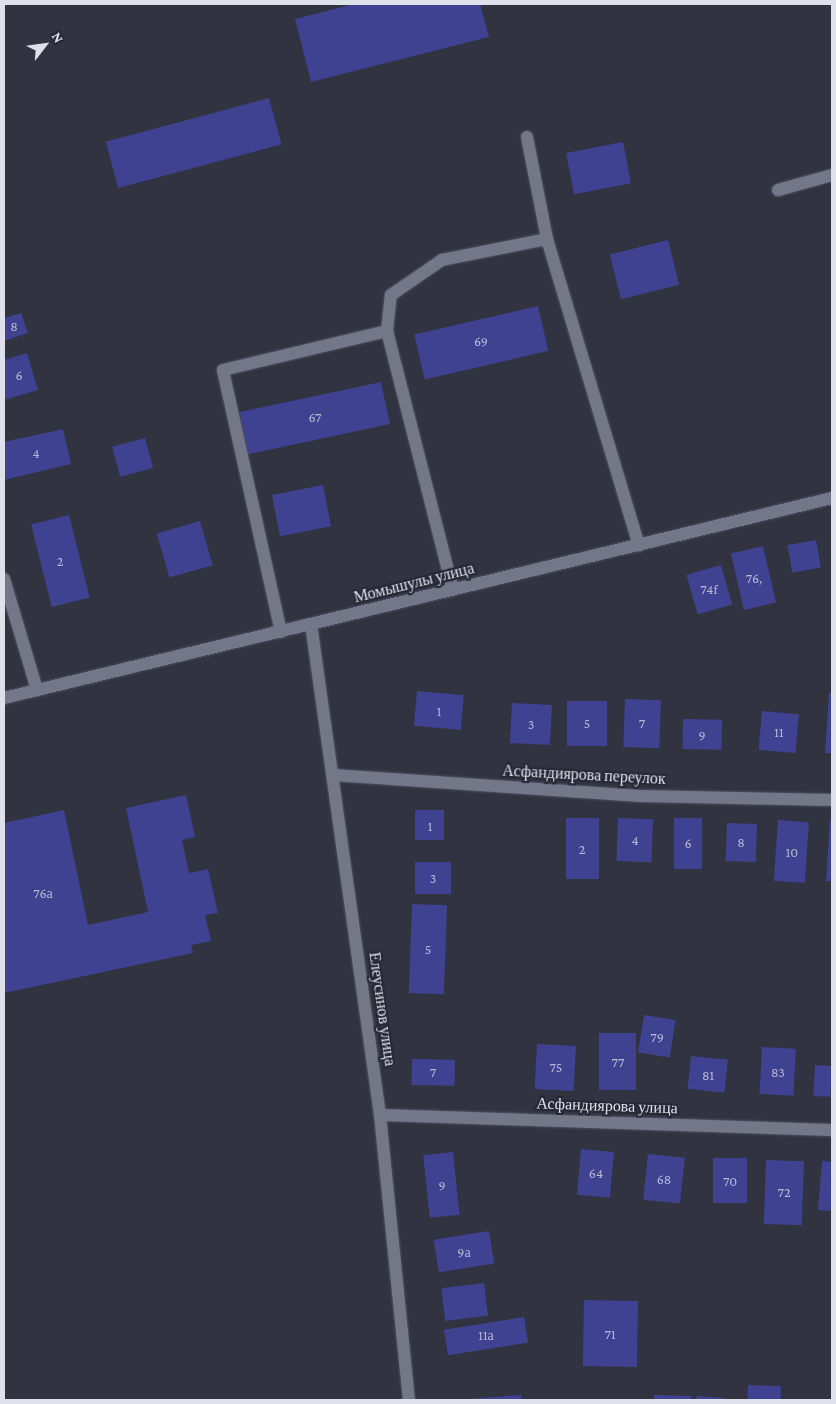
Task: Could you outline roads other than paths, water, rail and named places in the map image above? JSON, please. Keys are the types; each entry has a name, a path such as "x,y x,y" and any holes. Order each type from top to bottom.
{"street":[{"path":"527,137 547,239 639,545"},
{"path":"778,190 832,175"},
{"path":"453,590 387,331 391,294 442,260 547,239"},
{"path":"281,632 223,370 387,331"},
{"name":"Момышулы улица","path":"4,698 832,498"},
{"path":"4,580 37,690"},
{"name":"Елеусинов улица","path":"311,624 380,1115 408,1400"},
{"name":"Асфандиярова переулок","path":"333,775 640,796 832,800"},
{"name":"Асфандиярова улица","path":"380,1115 832,1130"}]}
